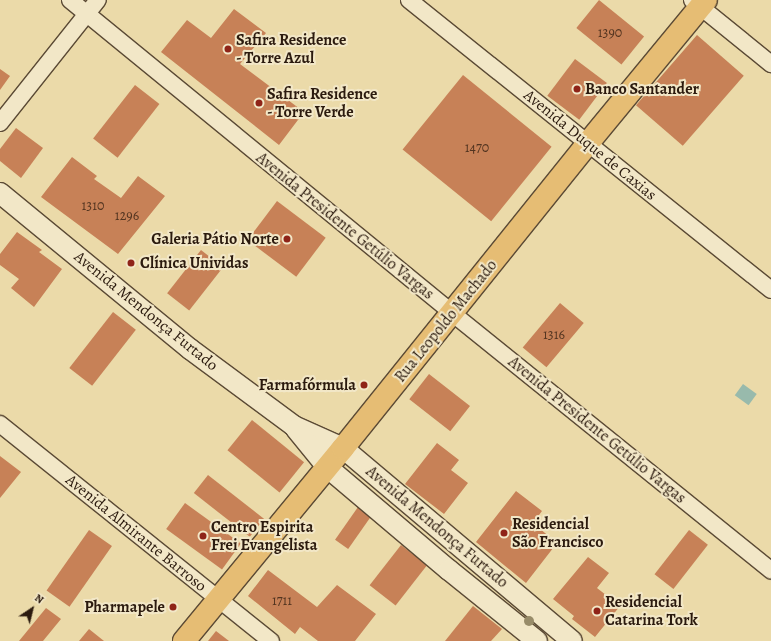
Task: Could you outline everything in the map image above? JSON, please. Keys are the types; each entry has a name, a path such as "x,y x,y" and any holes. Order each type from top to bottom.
{"main road":[{"name":"Rua Leopoldo Machado","path":"184,641 343,448 700,2"}],"street":[{"name":"Avenida Presidente Getúlio Vargas","path":"70,0 452,313 771,570"},
{"path":"0,123 98,0"},
{"name":"Avenida Duque de Caxias","path":"409,0 771,290"},
{"path":"700,2 771,64"},
{"name":"Avenida Mendonça Furtado","path":"0,193 190,349 294,426 343,448 572,641"},
{"name":"Avenida Almirante Barroso","path":"0,424 271,641"},
{"name":"Avenida Mendonça Furtado","path":"294,426 327,467 449,570 537,641"},
{"path":"449,570 462,549"}],"shaded area":[{"path":"743,384 757,394 749,405 735,395"}],"building":[{"path":"599,0 644,37 621,64 576,28"},
{"path":"234,9 266,33 240,64 304,112 279,145 161,52 187,20 211,38"},
{"path":"697,35 744,76 683,146 636,105"},
{"name":"Banco Santander","path":"575,59 607,83 579,120 547,96"},
{"path":"0,69 10,76 0,90"},
{"path":"463,75 552,147 491,221 403,150"},
{"path":"135,85 159,104 118,158 93,139"},
{"path":"16,128 43,148 21,178 0,161 0,149"},
{"path":"72,157 97,176 94,179 121,198 138,176 165,196 118,254 41,197"},
{"name":"Galeria Pátio Norte","path":"277,201 326,238 296,277 248,240"},
{"path":"17,232 42,250 39,252 62,269 34,307 11,288 19,279 0,265 0,254"},
{"path":"201,250 223,267 189,311 167,293"},
{"path":"560,303 584,323 546,367 523,347"},
{"path":"113,312 136,330 92,386 69,368"},
{"path":"429,374 470,406 450,431 409,399"},
{"path":"252,420 304,462 280,492 227,450"},
{"path":"437,443 459,460 451,470 468,483 444,514 405,484"},
{"path":"0,456 21,472 0,498"},
{"path":"208,475 264,519 250,537 194,493"},
{"path":"516,491 542,511 533,523 557,543 526,583 476,542"},
{"name":"Centro Espirita Frei Evangelista","path":"185,503 241,544 222,569 166,529"},
{"path":"358,507 371,516 348,549 335,540"},
{"path":"89,530 112,546 69,607 47,591"},
{"path":"689,530 708,545 673,589 655,574"},
{"path":"401,545 427,565 396,606 370,585"},
{"path":"588,557 609,573 597,588 620,606 595,637 572,619 574,616 553,599"},
{"path":"268,570 317,607 337,585 376,614 355,641 318,641 300,627 295,634 248,596"},
{"path":"473,606 502,629 491,641 445,641"},
{"path":"46,608 61,619 43,641 19,641"},
{"path":"89,629 104,641 79,641"},
{"path":"216,631 229,641 208,641"}],"place":[{"name":"Safira Residence - Torre Azul","path":"228,49"},
{"name":"Banco Santander","path":"577,89"},
{"name":"Safira Residence - Torre Verde","path":"259,103"},
{"name":"Galeria Pátio Norte","path":"287,239"},
{"name":"Clínica Unividas","path":"131,263"},
{"name":"Farmafórmula","path":"364,385"},
{"name":"Residencial São Francisco","path":"504,533"},
{"name":"Centro Espirita Frei Evangelista","path":"203,536"},
{"name":"Pharmapele","path":"173,607"},
{"name":"Residencial Catarina Tork","path":"597,611"}]}
